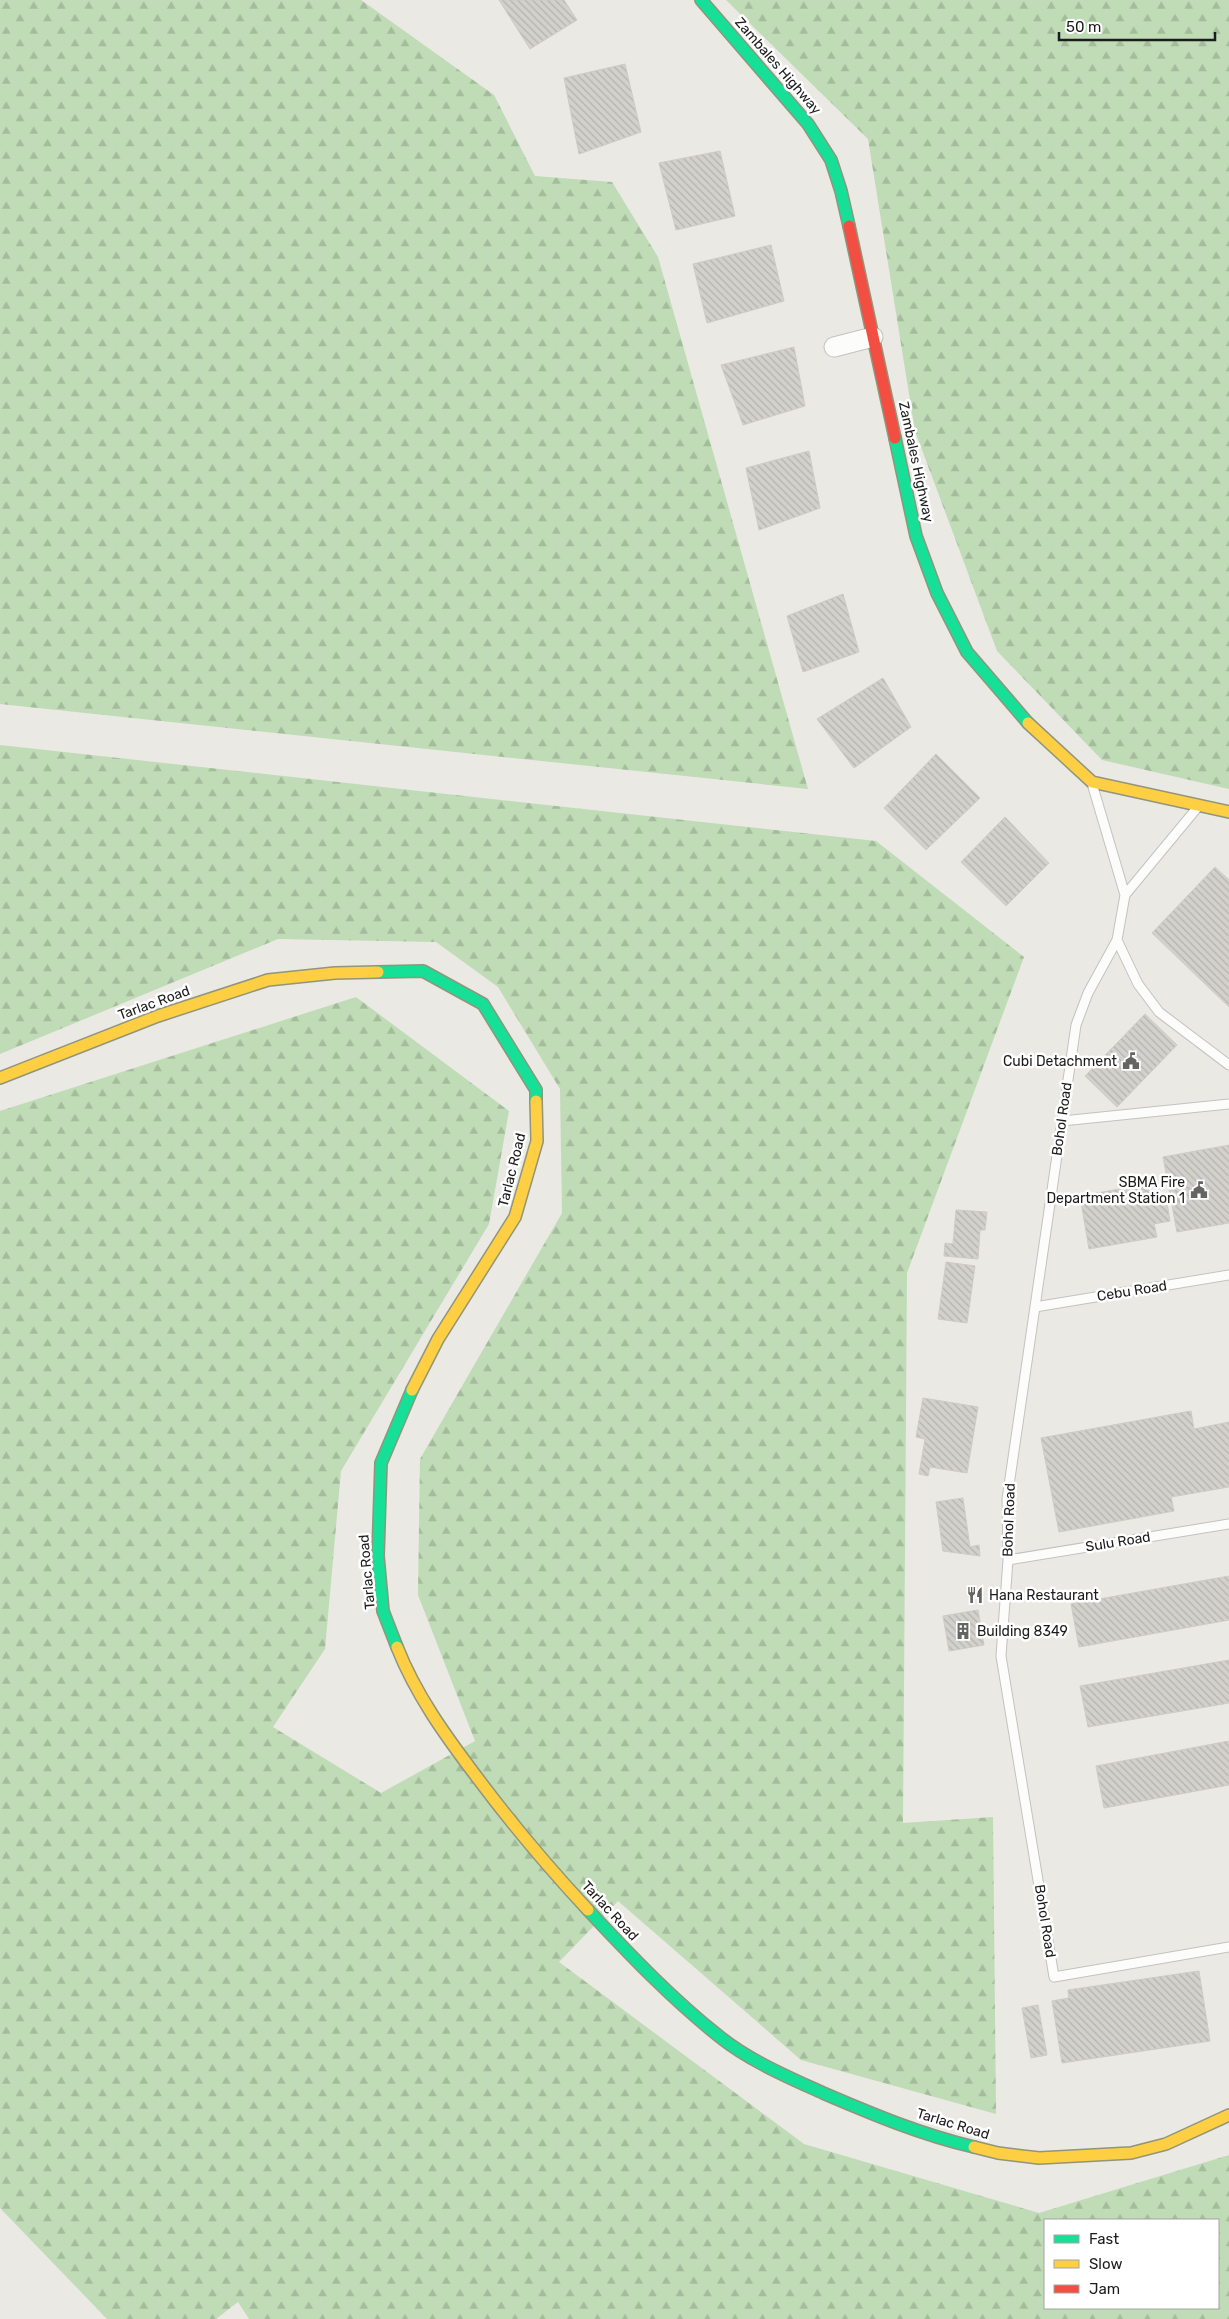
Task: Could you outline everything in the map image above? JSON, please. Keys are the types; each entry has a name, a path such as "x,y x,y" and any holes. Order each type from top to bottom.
{"main road":[{"name":"Zambales Highway","path":"701,0 808,124 831,160 841,191 916,536 938,593 967,652 1024,720 1092,782 1229,812"},
{"name":"Tarlac Road","path":"0,1078 158,1016 268,980 335,974 423,971 483,1004 536,1090 537,1141 515,1217 438,1339 409,1396 381,1463 378,1556 383,1611 407,1673 438,1726 503,1812 577,1898 647,1973 721,2038 778,2073 860,2109 951,2142 998,2153 1038,2158 1131,2153 1166,2144 1229,2115"}],"street":[{"path":"834,347 873,337"}],"lane":[{"name":"Bohol Road","path":"1092,782 1125,895 1117,940 1088,993 1076,1025 1007,1499 1008,1560 1001,1656 1054,1977 1229,1947"},
{"name":"Bohol Road","path":"1125,895 1198,806"},
{"path":"1117,940 1138,984 1159,1012 1229,1065"},
{"path":"1062,1121 1229,1104"},
{"name":"Cebu Road","path":"1035,1307 1229,1275"},
{"name":"Sulu Road","path":"1008,1560 1229,1524"}],"green space":[{"path":"0,0 361,0 494,95 535,176 612,182 658,257 808,789 0,704"},
{"path":"726,0 1229,0 1229,789 1102,760 997,651 915,431 868,139"},
{"path":"0,745 876,841 1024,957 907,1273 903,1823 993,1817 996,2114 801,2060 618,1901 559,1962 804,2144 1039,2213 1229,2155 1229,2319 249,2319 238,2302 216,2319 107,2319 0,2208 0,1111 356,997 509,1111 489,1224 341,1471 325,1649 273,1727 381,1793 475,1741 418,1595 420,1459 562,1213 560,1089 498,987 436,942 278,939 0,1054"}],"building":[{"path":"499,0 564,0 577,20 530,49"},
{"path":"625,64 641,132 579,154 564,78"},
{"path":"720,151 735,216 676,230 659,163"},
{"path":"771,245 784,301 707,323 693,264"},
{"path":"794,347 805,406 743,425 721,365"},
{"path":"809,451 820,508 759,530 746,468"},
{"path":"843,594 859,652 803,672 787,616"},
{"path":"883,678 911,727 854,768 817,719"},
{"path":"936,754 980,798 926,850 884,808"},
{"path":"1005,817 1049,863 1006,906 961,862"},
{"path":"1215,867 1229,880 1229,1007 1152,933"},
{"name":"Cubi Detachment","path":"1145,1014 1177,1045 1117,1107 1085,1076"},
{"name":"SBMA Fire Department Station 1","path":"1229,1145 1229,1223 1177,1232 1163,1157"},
{"path":"1148,1184 1150,1200 1166,1197 1170,1221 1154,1224 1157,1237 1089,1249 1080,1196"},
{"path":"956,1210 987,1212 985,1230 980,1230 978,1259 944,1256 945,1243 953,1244"},
{"path":"946,1262 975,1266 967,1323 938,1319"},
{"path":"923,1398 978,1407 967,1473 930,1467 928,1476 919,1474 925,1439 916,1437"},
{"path":"1191,1411 1194,1429 1229,1422 1229,1487 1171,1497 1174,1511 1059,1532 1041,1438"},
{"path":"963,1498 970,1547 979,1545 980,1556 943,1551 936,1502"},
{"path":"1229,1576 1229,1620 1079,1647 1071,1604"},
{"name":"Building 8349","path":"978,1610 984,1645 949,1651 943,1616"},
{"path":"1229,1660 1229,1703 1088,1727 1080,1686"},
{"path":"1229,1741 1229,1785 1104,1808 1096,1766"},
{"path":"1199,1971 1210,2041 1062,2063 1052,2001 1069,1998 1068,1990"},
{"path":"1038,2005 1047,2055 1031,2058 1022,2008"}],"traffic: fast":[{"path":"701,0 808,124 831,160 849,226"},
{"path":"895,438 916,536 937,593 967,652 1028,723"},
{"path":"378,972 423,971 483,1004 536,1090 536,1101"},
{"path":"397,1647 383,1611 378,1556 381,1463 412,1390"},
{"path":"588,1910 668,1992 720,2037 744,2054 783,2075 860,2109 916,2130 974,2147"}],"traffic: slow":[{"path":"1028,723 1092,782 1229,812"},
{"path":"0,1078 158,1016 268,980 335,973 378,972"},
{"path":"412,1390 438,1339 515,1217 537,1141 536,1101"},
{"path":"397,1647 422,1698 453,1745 489,1794 545,1862 588,1910"},
{"path":"974,2147 998,2153 1039,2158 1131,2153 1166,2144 1229,2115"}],"traffic: jam":[{"path":"849,226 895,438"}],"place":[{"name":"Cubi Detachment","path":"1131,1061"},
{"name":"SBMA Fire Department Station 1","path":"1199,1190"},
{"name":"Hana Restaurant","path":"975,1595"},
{"name":"Building 8349","path":"963,1631"}]}
